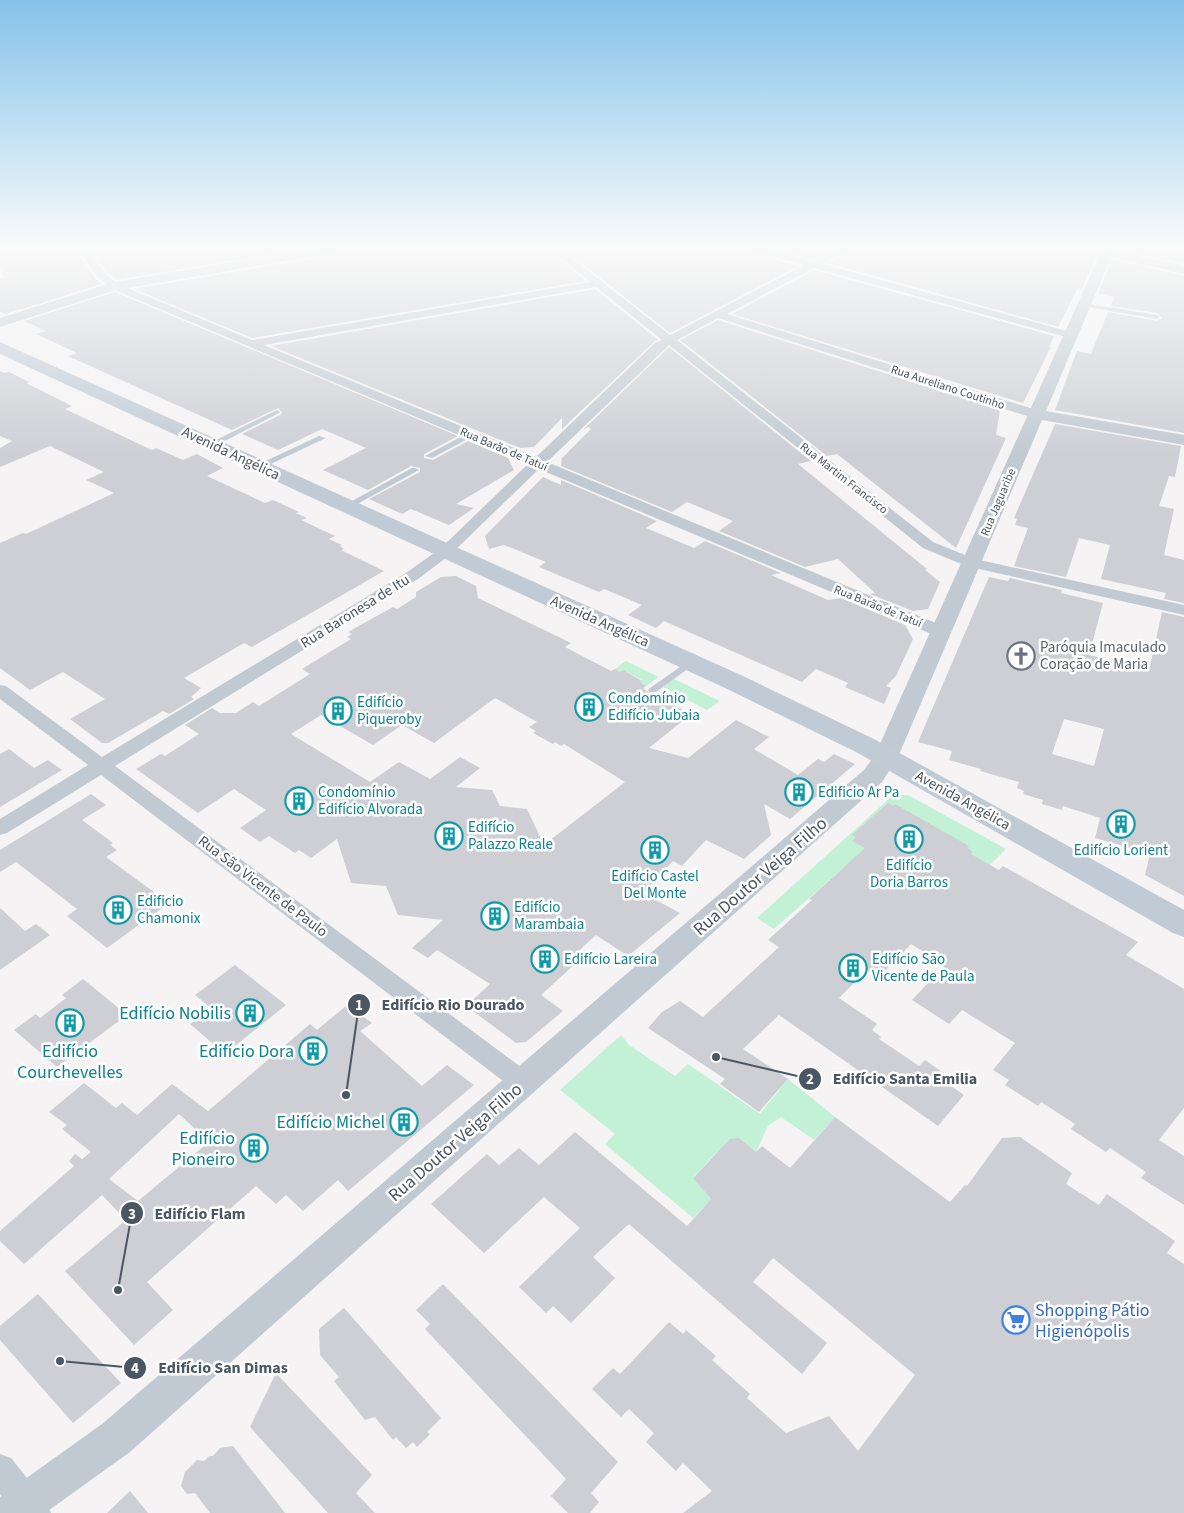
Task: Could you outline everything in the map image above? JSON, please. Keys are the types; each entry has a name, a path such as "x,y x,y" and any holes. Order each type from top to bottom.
{"main road":[{"name":"Avenida Angélica","path":"0,347 690,663 886,757 1184,925"}],"street":[{"path":"0,324 19,318"},
{"name":"Rua Barão de Tatuí","path":"191,318 942,632"},
{"path":"253,343 401,318"},
{"name":"Rua Martim Francisco","path":"640,318 928,545 956,558 971,562 1184,610"},
{"path":"668,340 709,318"},
{"name":"Rua Aureliano Coutinho","path":"728,318 1035,414 1184,440"},
{"path":"1007,318 1070,335"},
{"name":"Rua Jaguaribe","path":"886,757 1078,318"},
{"name":"Rua Baronesa de Itu","path":"0,828 412,576 446,551 631,372 668,340"},
{"name":"Rua São Vicente de Paulo","path":"0,690 103,765 524,1083"},
{"name":"Rua Doutor Veiga Filho","path":"24,1509 116,1438 524,1083 865,784 886,757"},
{"path":"0,1469 24,1509"}],"lane":[{"path":"212,444 277,412"},
{"path":"429,456 471,435"},
{"path":"260,466 322,438"},
{"path":"347,506 415,470"},
{"path":"653,690 690,663"}],"green space":[{"path":"626,661 659,677 646,686 640,682 642,680 623,670 620,672 615,669"},
{"path":"674,679 720,701 707,710 663,687"},
{"path":"908,795 1006,849 962,892 854,872 844,867 774,929 757,918 891,797"},
{"path":"621,1035 629,1045 675,1076 688,1064 760,1114 788,1079 835,1117 814,1140 781,1117 768,1126 756,1152 739,1138 716,1153 693,1177 711,1199 693,1218 605,1144 615,1134 560,1090"}],"building":[{"path":"35,318 176,318 458,436 424,454 424,458 433,460 468,441 508,458 514,470 456,504 474,508 449,525 411,509 402,514 369,499 420,472 420,468 411,466 368,490 323,470 366,448 322,429 278,450 242,434 280,415 282,412 278,408 232,430 68,356 77,353 36,334 46,331 24,321"},
{"path":"203,318 371,318 252,338"},
{"path":"432,318 630,318 658,340 562,429 562,418 534,447 520,448 271,346"},
{"path":"650,318 700,318 670,333"},
{"path":"744,318 987,318 1054,336 1049,347 1051,347 1023,403"},
{"path":"1024,318 1063,318 1058,327"},
{"path":"1106,318 1139,318 1157,321 1162,318 1184,318 1184,433 1055,410 1077,351 1091,354"},
{"path":"718,320 1000,410 996,435 1006,438 956,548 837,454 827,456 680,340"},
{"path":"669,347 811,461 798,464 927,569 925,570 940,582 928,609 913,611 870,594 875,593 838,559 805,567 719,531 733,521 687,502 672,512 561,466 562,458 591,429 589,427 583,430"},
{"path":"0,371 9,372 29,382 26,383 72,406 65,409 152,450 156,448 183,460 197,454 223,468 207,476 265,503 273,500 299,512 296,513 307,518 301,520 335,536 329,539 342,545 340,546 344,549 341,550 384,571 252,647 244,643 184,678 201,688 191,697 194,699 169,714 163,711 108,743 102,743 70,719 105,699 63,672 30,690 0,668 0,543 23,533 26,534 114,493 86,480 104,472 50,446 0,467 0,448 12,441 0,436"},
{"path":"1055,424 1181,446 1175,477 1169,476 1159,506 1174,509 1164,555 1184,560 1184,603 1164,599 1166,593 1101,579 1110,545 1079,538 1066,577 1014,566 1028,528 1015,525 1017,519 1014,518"},
{"path":"543,477 561,485 561,480 657,521 646,528 694,548 705,541 781,573 771,575 828,600 841,598 905,625 913,639 896,676 886,686 891,688 884,704 845,687 848,683 816,669 802,682 664,621 656,628 628,615 642,605 604,589 599,592 539,567 546,562 504,545 489,549 485,536"},
{"path":"456,576 476,586 478,598 571,643 565,647 611,671 615,669 620,672 623,670 642,681 640,682 646,686 643,688 649,693 691,714 649,748 688,758 736,720 769,737 754,749 798,775 818,759 824,762 834,754 855,764 790,819 764,804 771,835 744,859 706,840 682,866 673,861 643,893 680,913 628,956 596,935 569,960 575,964 541,995 563,1011 526,1042 516,1043 466,1006 490,984 437,950 428,958 412,948 443,920 398,915 386,886 351,883 337,839 311,858 299,850 295,853 269,836 260,842 240,828 266,810 234,789 198,813 136,769 161,754 165,756 199,734 185,725 212,708 220,713 236,713 253,702 259,706 310,674 302,669 351,639 347,637 352,634 348,632 393,607 397,609 416,597 416,592 441,577","holes":["495,698 537,722 529,727 536,731 533,733 553,744 555,742 561,746 564,744 625,782 544,845 527,809 500,806 492,790 456,787 480,768 460,757 430,779 399,762 370,782 291,734 321,715 373,745 402,725 434,743"]},
{"path":"989,577 1008,581 1010,578 1062,590 1061,593 1103,603 1089,655 1149,670 1162,612 1184,617 1184,896 1145,875 1150,854 1095,838 1100,818 1063,806 1062,810 1042,804 1043,800 1023,794 1024,791 1017,788 1019,782 949,760 952,751 918,742","holes":["1064,719 1104,729 1094,766 1052,754"]},
{"path":"9,749 34,768 48,760 62,770 0,807 0,754"},
{"path":"91,794 106,805 82,820 113,843 110,845 117,850 106,857 169,903 107,948 67,916 77,909 16,862 0,872 0,850"},
{"path":"888,803 893,806 895,804 969,846 967,848 973,852 971,854 999,870 1003,866 1138,942 1126,955 1184,989 1184,1108 1159,1140 1184,1156 1184,1205 1141,1178 1146,1172 1110,1148 1106,1152 1071,1129 1075,1124 1041,1102 1038,1106 1005,1085 1009,1080 993,1070 1015,1043 962,1010 949,1024 912,1000 945,965 911,944 878,978 867,970 839,998 877,1024 872,1030 881,1037 879,1039 919,1066 925,1060 945,1074 941,1079 964,1095 938,1126 779,1015 743,1049 788,1079 759,1112 720,1084 725,1079 648,1028 662,1012 680,1001 703,1017 779,947 768,940 812,900 809,899 865,848 852,841 856,837 852,835"},
{"path":"0,908 25,931 36,924 50,935 0,970"},
{"name":"Edifício Nobilis","path":"235,965 286,1005 225,1054 190,1024 211,1008 195,995"},
{"name":"Edifício Courchevelles","path":"83,979 127,1015 57,1067 14,1030 36,1014 40,1018 66,998 62,995"},
{"path":"347,1005 372,1023 360,1031 422,1086 447,1065 474,1085 348,1191 338,1180 303,1211 286,1195 276,1204 256,1186 147,1282 173,1310 134,1345 65,1271 126,1220 102,1195 24,1264 0,1241 0,1231 74,1166 69,1161 75,1154 82,1159 91,1152 62,1129 67,1125 49,1112 84,1083 116,1108 122,1103 137,1115 172,1084 208,1111 310,1024 317,1030","holes":["179,1114 209,1142 138,1201 109,1179"]},
{"name":"Shopping Pátio Higienópolis","path":"835,1117 950,1202 965,1185 967,1186 1002,1138 1020,1137 1072,1173 1066,1184 1099,1205 1107,1194 1175,1241 1167,1253 1184,1264 1184,1513 683,1513 712,1491 683,1463 676,1471 646,1442 654,1433 629,1409 621,1417 592,1389 613,1368 620,1374 669,1322 683,1334 686,1330 716,1356 712,1360 750,1394 747,1398 786,1433 829,1416 858,1451 915,1375 773,1258 753,1282 827,1343 802,1374 629,1224 593,1257 615,1278 571,1323 553,1306 546,1313 519,1287 580,1228 544,1197 484,1253 431,1204 487,1154 499,1165 519,1148 539,1165 575,1132 687,1226 711,1199 693,1178 730,1139 739,1138 756,1152 762,1146 790,1168"},
{"path":"443,1284 618,1462 591,1493 599,1502 590,1513 568,1513 551,1496 566,1479 425,1329 430,1324 416,1310"},
{"path":"38,1294 121,1383 73,1423 0,1340 0,1326"},
{"path":"344,1308 441,1418 427,1432 430,1434 417,1447 413,1442 406,1448 396,1437 393,1440 375,1417 365,1420 334,1381 339,1377 320,1355 319,1329"},
{"path":"276,1373 372,1475 356,1493 375,1513 328,1513 250,1427"},
{"path":"233,1446 285,1513 210,1513 195,1493 187,1494 181,1486 185,1472 197,1460 204,1461 209,1456 213,1456 220,1448"},
{"path":"130,1491 148,1513 107,1513"}],"place":[{"name":"Paróquia Imaculado Coração de Maria","path":"1021,656"},
{"name":"Condomínio Edifício Jubaia","path":"589,707"},
{"name":"Edifício Piqueroby","path":"338,711"},
{"name":"Edificio Ar Pa","path":"799,792"},
{"name":"Condomínio Edifício Alvorada","path":"299,801"},
{"name":"Edifício Lorient","path":"1121,824"},
{"name":"Edifício Palazzo Reale","path":"449,836"},
{"name":"Edifício Doria Barros","path":"909,839"},
{"name":"Edifício Castel Del Monte","path":"655,850"},
{"name":"Edificio Chamonix","path":"118,910"},
{"name":"Edifício Marambaia","path":"495,916"},
{"name":"Edifício Lareira","path":"545,959"},
{"name":"Edifício São Vicente de Paula","path":"853,968"},
{"name":"Edifício Nobilis","path":"250,1013"},
{"name":"Edifício Courchevelles","path":"70,1023"},
{"name":"Edifício Dora","path":"313,1051"},
{"name":"Edifício Santa Emilia","path":"716,1057"},
{"name":"Edifício Rio Dourado","path":"346,1095"},
{"name":"Edifício Michel","path":"404,1122"},
{"name":"Edifício Pioneiro","path":"254,1148"},
{"name":"Edifício Flam","path":"118,1290"},
{"name":"Shopping Pátio Higienópolis","path":"1016,1320"},
{"name":"Edifício San Dimas","path":"60,1361"}]}
